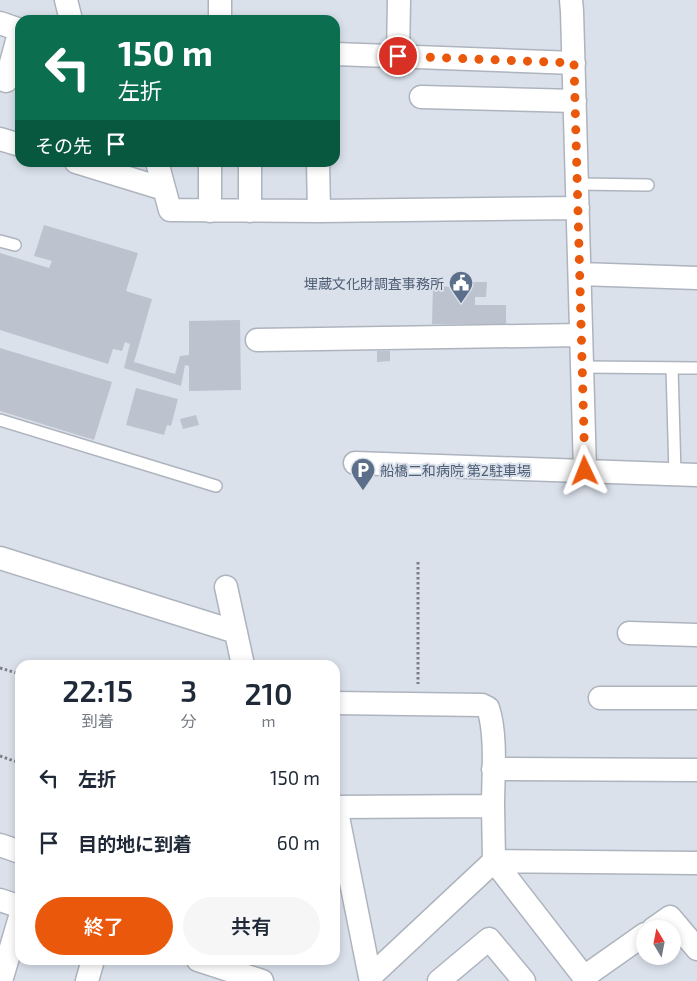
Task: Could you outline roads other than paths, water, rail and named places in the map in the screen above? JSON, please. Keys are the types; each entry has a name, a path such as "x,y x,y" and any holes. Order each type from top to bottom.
{"street":[{"path":"66,0 70,15"},
{"path":"220,0 220,15"},
{"path":"398,56 399,0"},
{"path":"571,0 585,471"},
{"path":"0,23 15,28"},
{"path":"6,81 15,48"},
{"path":"340,54 574,63"},
{"path":"421,97 575,101"},
{"path":"0,139 15,144"},
{"path":"92,167 164,189"},
{"path":"158,167 170,210 578,208"},
{"path":"210,167 210,211"},
{"path":"250,167 250,211"},
{"path":"318,167 318,210"},
{"path":"580,274 697,278"},
{"path":"257,340 582,335"},
{"path":"355,463 697,474"},
{"path":"0,558 236,632"},
{"path":"226,587 242,660"},
{"path":"629,633 697,635"},
{"path":"600,698 697,698"},
{"path":"340,703 482,705 488,708 492,717 494,861 584,977 636,940"},
{"path":"493,769 697,770"},
{"path":"340,807 493,806"},
{"path":"340,831 370,977 494,861 697,863"},
{"path":"0,845 15,850"},
{"path":"0,900 15,905"},
{"path":"681,930 697,949"},
{"path":"1,981 15,934"},
{"path":"439,981 489,939 524,981"},
{"path":"87,981 92,965"},
{"path":"213,965 262,981"}],"lane":[{"path":"577,184 648,185"},
{"path":"0,241 15,245"},
{"path":"582,367 697,368"},
{"path":"672,368 675,474"},
{"path":"0,420 216,486"}],"place":[{"name":"埋蔵文化財調査事務所","path":"461,304"},
{"name":"船橋二和病院 第2駐車場","path":"363,491"}]}
